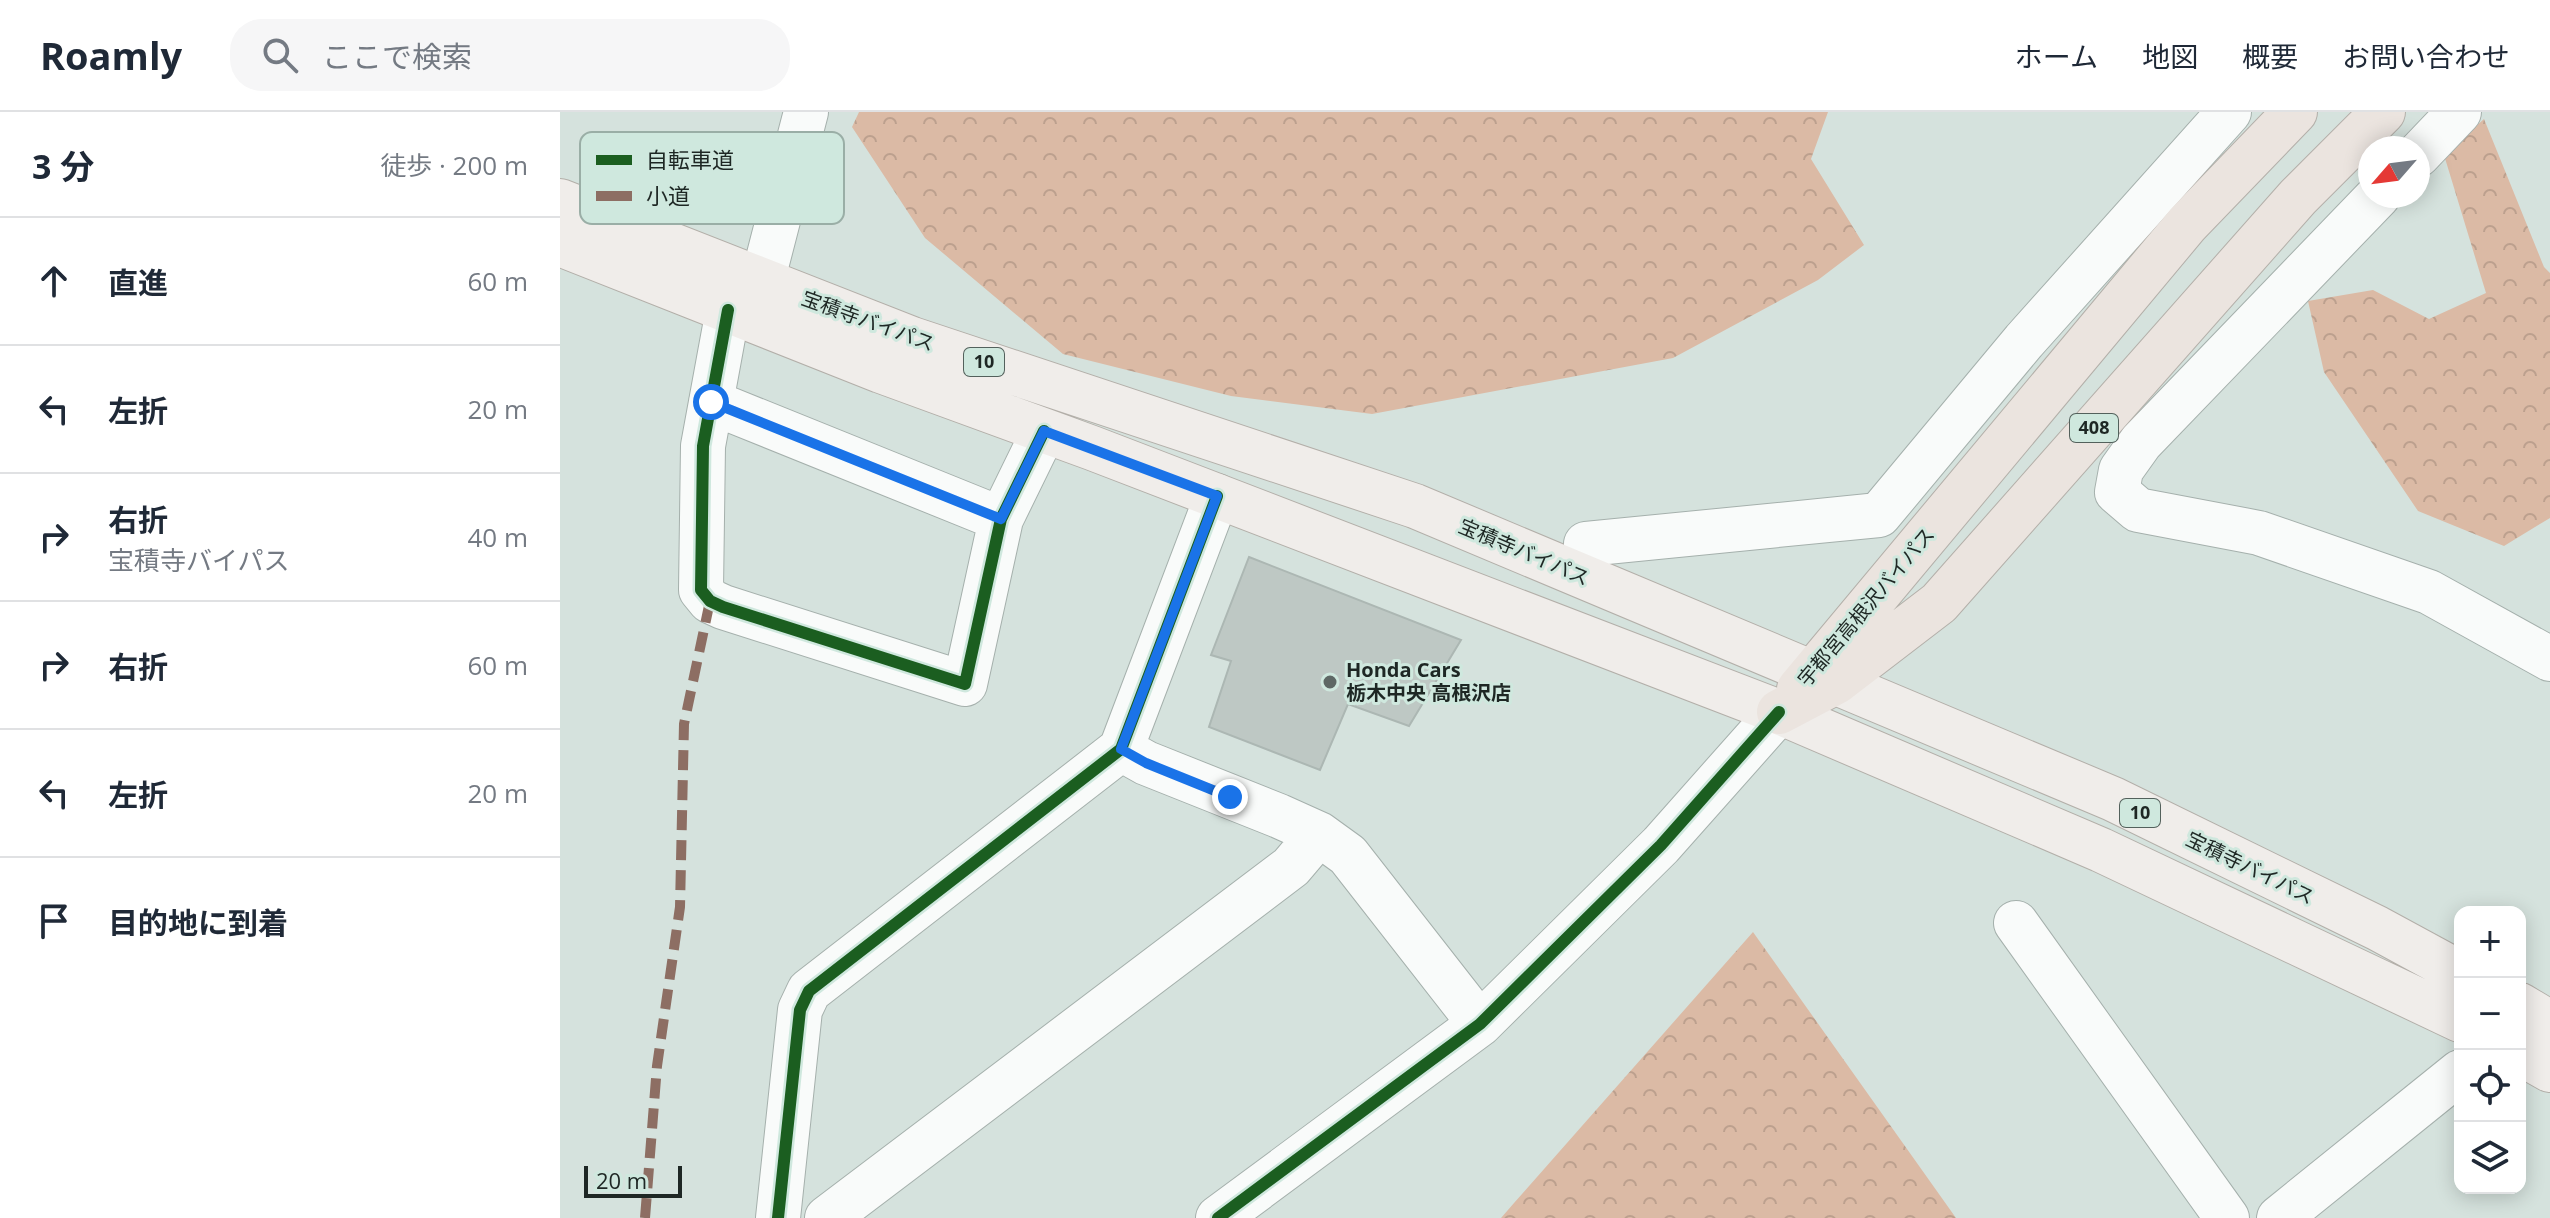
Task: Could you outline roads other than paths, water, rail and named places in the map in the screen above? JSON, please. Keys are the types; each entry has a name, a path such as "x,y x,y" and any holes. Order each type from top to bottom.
{"highway":[{"name":"宇都宮高根沢バイパス","path":"1824,677 2166,248 2295,112"},
{"name":"宇都宮高根沢バイパス","path":"1779,712 1824,677 1939,603 2298,197 2383,112"}],"main road":[{"name":"宝積寺バイパス","path":"560,201 580,212"},
{"name":"宝積寺バイパス","path":"602,224 747,303 1044,431 1779,712 2101,850 2454,1017"},
{"name":"宝積寺バイパス","path":"560,244 747,303 912,339 1415,506 2113,799 2377,928 2454,970"},
{"path":"2533,1023 2550,1070"}],"street":[{"path":"800,132 806,112"},
{"path":"1586,544 1879,515 2024,341 2229,112"},
{"path":"2430,142 2459,112"},
{"path":"2366,208 2141,442 2121,470 2117,492 2138,510 2259,533 2429,592 2550,659"},
{"path":"771,224 711,402 703,446 701,590 710,601 965,684 1001,519 1044,431"},
{"path":"711,402 1001,519"},
{"path":"778,1218 800,1010 809,991 1121,749 1217,496"},
{"path":"1218,1218 1480,1024 1661,845 1779,712"},
{"path":"1121,749 1146,763 1319,834 1348,855 1480,1024"},
{"path":"827,1218 1291,867 1319,834"},
{"path":"2016,923 2227,1218"},
{"path":"2279,1218 2454,1077"}],"place":[{"name":"Honda Cars 栃木中央 高根沢店","path":"1330,682"}]}
